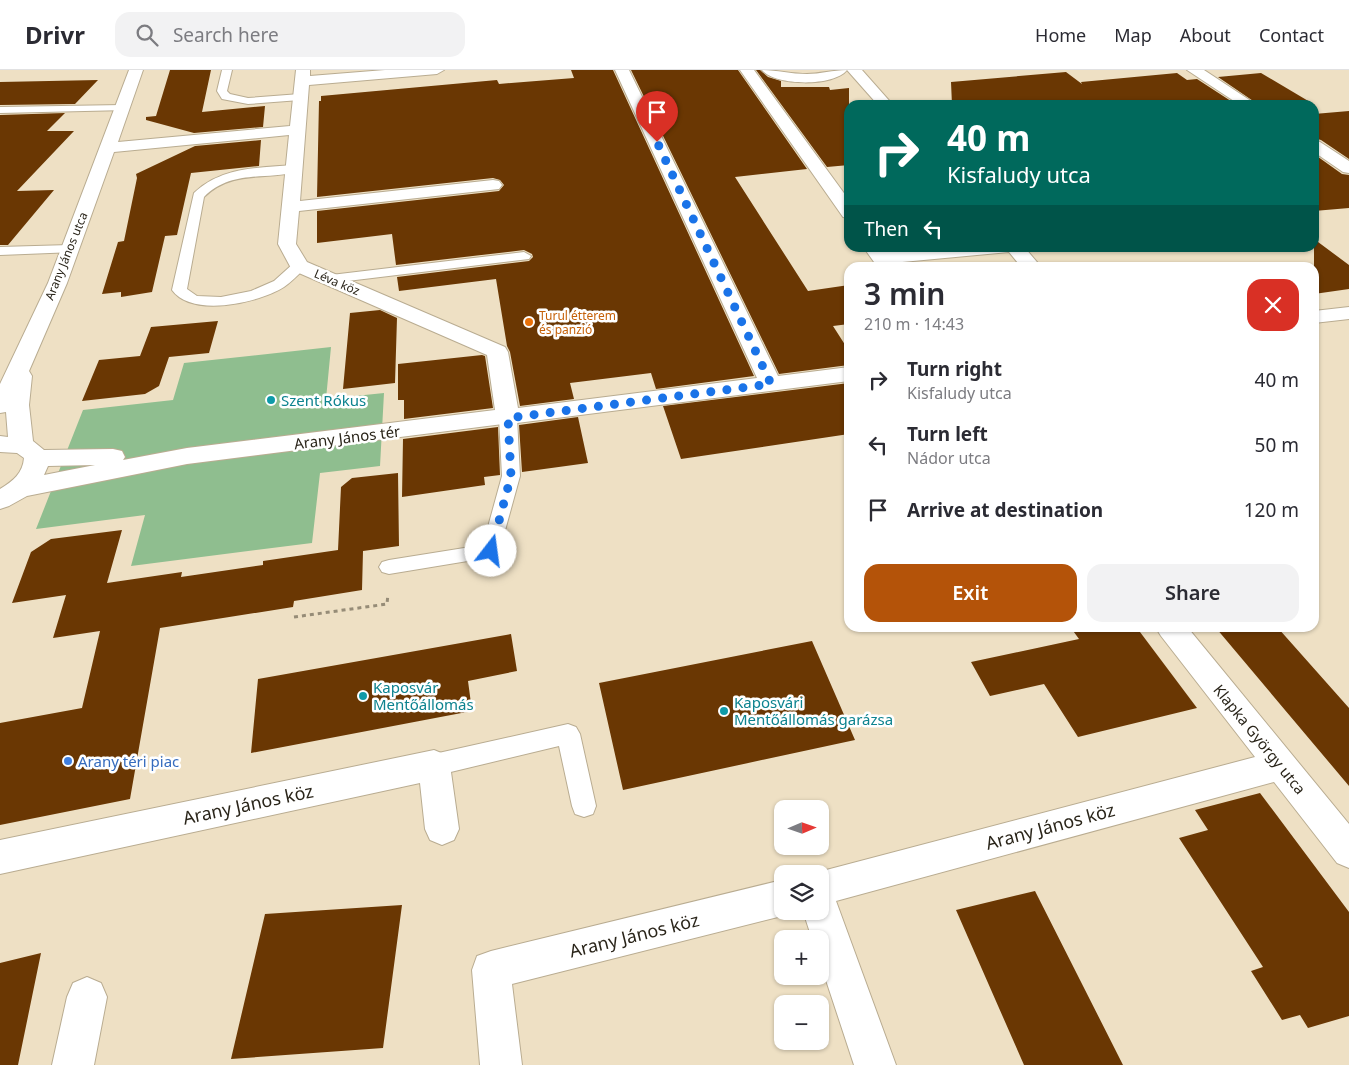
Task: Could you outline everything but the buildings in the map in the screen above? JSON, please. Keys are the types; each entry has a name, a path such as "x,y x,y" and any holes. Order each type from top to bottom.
{"street":[{"name":"Arany János utca","path":"0,406 23,364 70,249 136,70"},
{"path":"302,83 437,70"},
{"path":"622,70 771,384"},
{"path":"826,76 840,70"},
{"path":"1194,70 1242,100"},
{"path":"762,74 798,77 859,75 882,100"},
{"path":"762,74 844,205"},
{"name":"Léva köz","path":"302,83 296,130 287,244 299,266 497,352 508,418"},
{"path":"108,148 296,130"},
{"path":"1319,149 1349,168"},
{"path":"290,207 493,185"},
{"path":"876,252 881,258 954,252"},
{"path":"1019,252 1028,262"},
{"path":"1319,317 1349,314"},
{"name":"Arany János utca","path":"19,449 17,405 23,364"},
{"name":"Arany János tér","path":"10,494 187,456 508,418 844,375"},
{"path":"10,494 31,476 36,467 19,449"},
{"name":"Arany János tér","path":"19,449 187,456"},
{"name":"Klapka György utca","path":"1174,632 1349,851"},
{"name":"Arany János köz","path":"829,886 1281,764"},
{"path":"434,765 442,829"},
{"name":"Arany János köz","path":"0,858 434,765"},
{"name":"Arany János köz","path":"501,1065 491,970 774,900"},
{"path":"825,920 876,1065"},
{"path":"74,1065 87,997"}],"lane":[{"path":"227,70 222,91 226,97 248,100 302,83"},
{"path":"0,110 122,108"},
{"path":"293,169 232,176 218,180 205,188 198,196 179,290 193,300 221,301 255,295 279,284 299,266"},
{"path":"0,251 70,249"},
{"path":"331,279 524,256"},
{"path":"389,566 491,551 511,476 508,418"},
{"path":"434,765 568,734 584,806"}],"path":[{"path":"294,617 388,604 389,566"}],"green space":[{"path":"331,347 326,399 384,393 380,466 320,473 312,543 131,566 145,515 36,529 83,410 173,400 184,363"}],"place":[{"name":"Turul étterem és panzió","path":"529,322"},
{"name":"Szent Rókus","path":"271,400"},
{"name":"Kaposvár Mentőállomás","path":"363,696"},
{"name":"Kaposvári Mentőállomás garázsa","path":"724,711"},
{"name":"Arany téri piac","path":"68,761"}],"route":[{"path":"491,551 511,476 508,418 771,384 657,142"}]}
